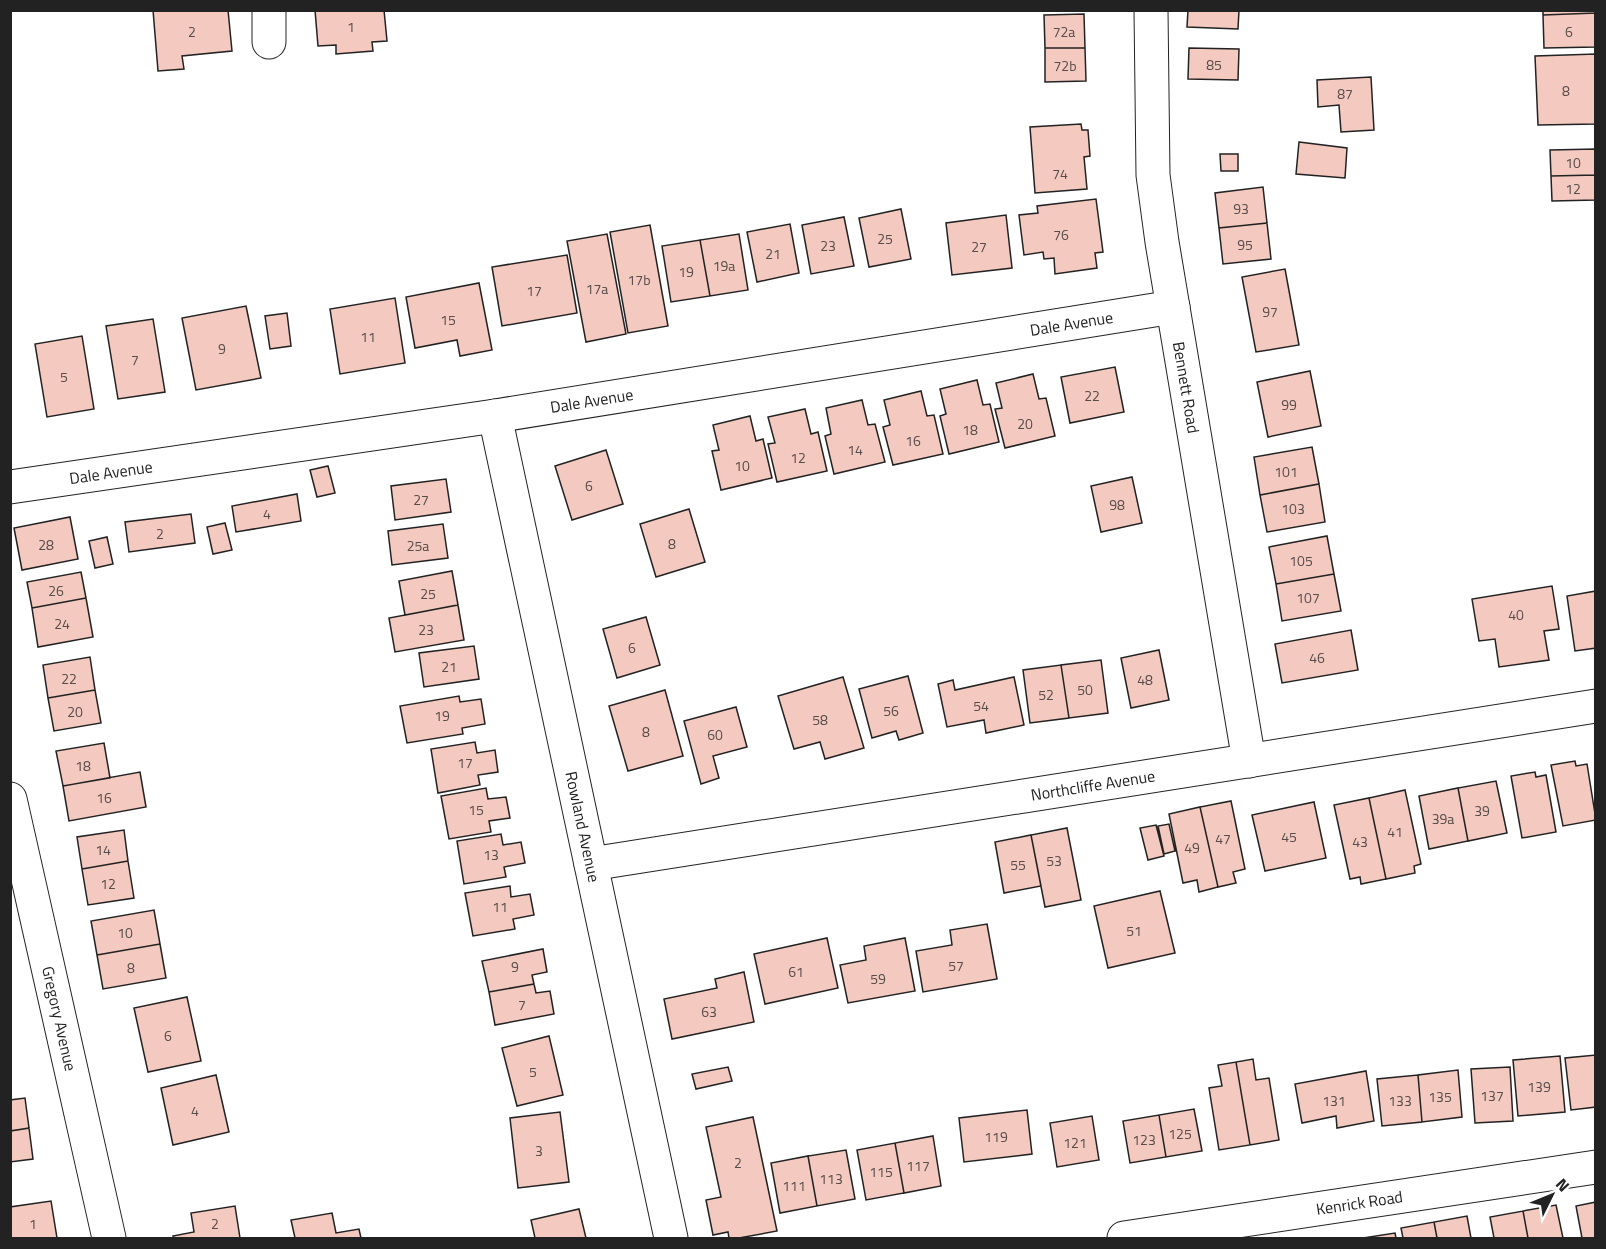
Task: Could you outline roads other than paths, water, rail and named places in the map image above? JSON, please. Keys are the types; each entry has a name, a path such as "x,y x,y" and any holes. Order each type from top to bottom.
{"street":[{"name":"Bennett Road","path":"1151,10 1153,175 1162,242 1249,761"},
{"name":"Dale Avenue","path":"10,487 495,416 1173,307"},
{"name":"Rowland Avenue","path":"495,416 671,1239"},
{"name":"Northcliffe Avenue","path":"591,864 1596,706"},
{"name":"Gregory Avenue","path":"10,799 109,1239"},
{"name":"Kenrick Road","path":"1124,1239 1596,1167"}]}
